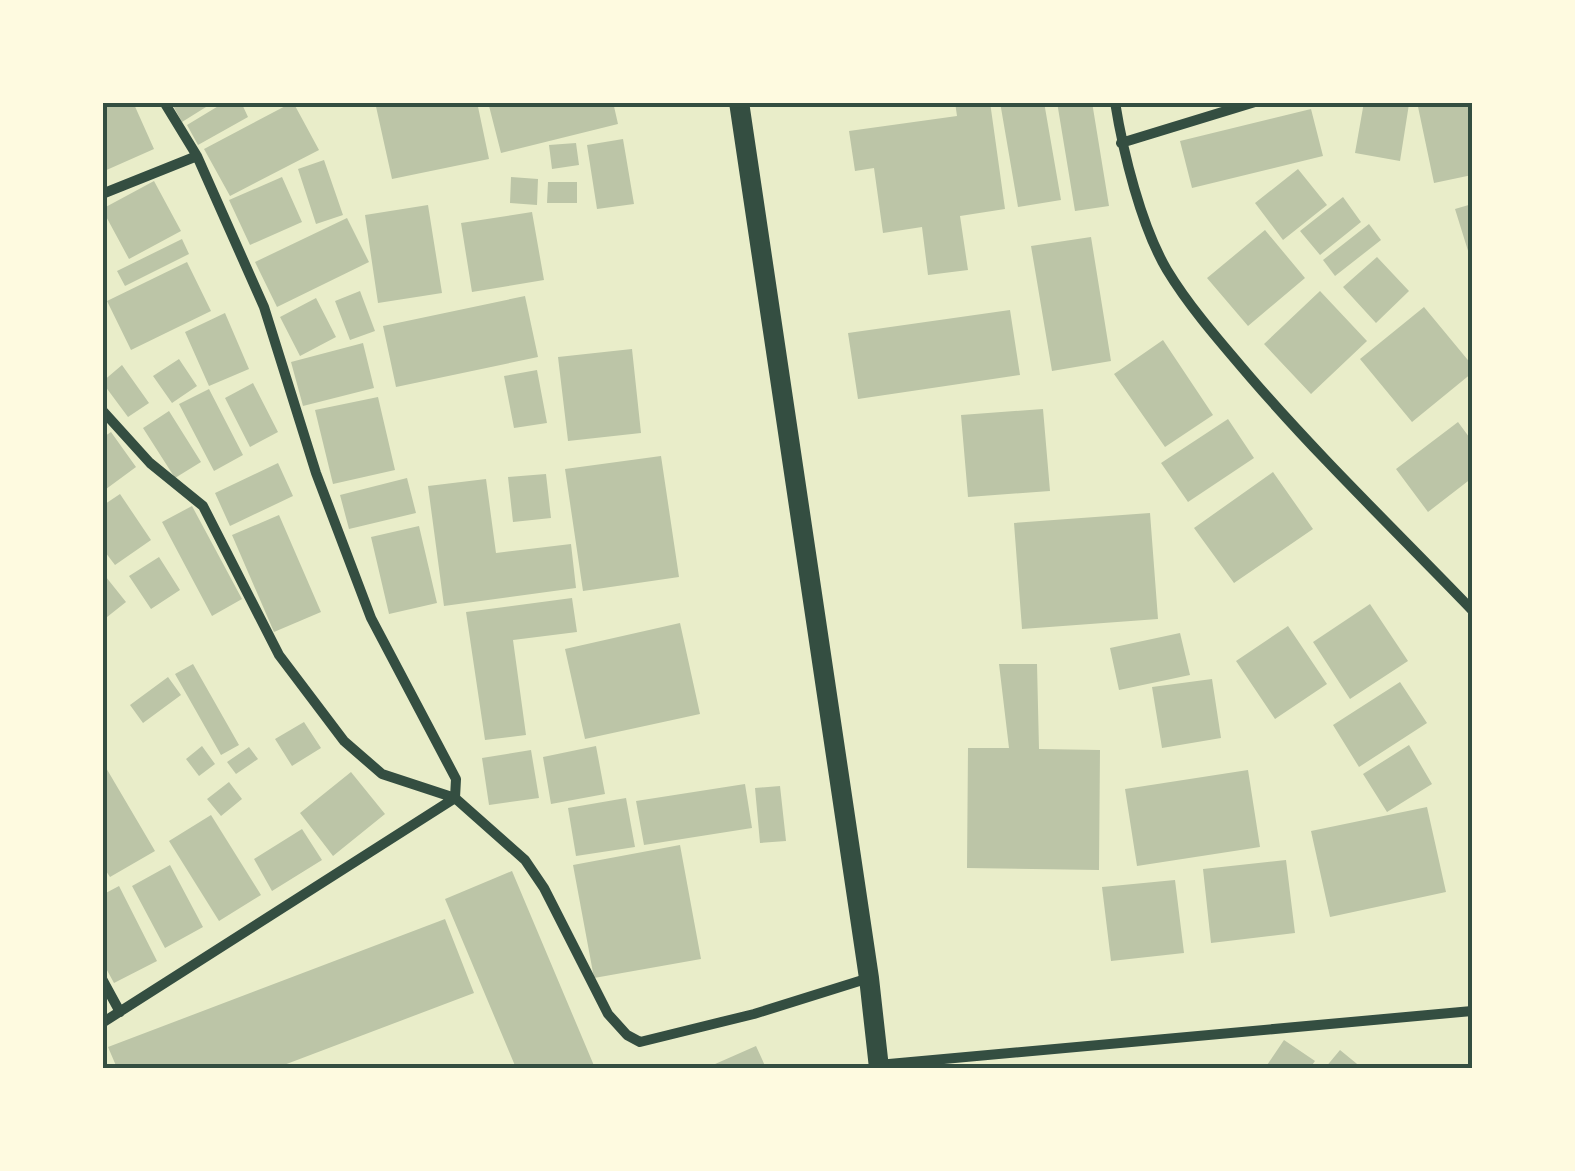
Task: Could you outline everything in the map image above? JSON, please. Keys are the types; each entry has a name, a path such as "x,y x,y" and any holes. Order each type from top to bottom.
{"main road":[{"path":"739,102 879,1067"}],"street":[{"path":"164,102 197,156 264,306 316,473 370,618 456,779 455,798"},
{"path":"1116,102 1121,143 1154,244 1186,296 1293,426 1472,610"},
{"path":"1121,143 1255,102"},
{"path":"102,194 197,156"},
{"path":"105,418 150,463 203,506 280,655 344,742 382,774 455,798 525,860 544,888 608,1014 626,1035 640,1042 754,1014 869,978"},
{"path":"102,1023 455,798"},
{"path":"102,980 120,1012"},
{"path":"879,1067 1472,1011"}],"building":[{"path":"133,102 154,149 102,172 102,104"},
{"path":"171,102 214,102 182,122"},
{"path":"225,102 241,102 248,117 198,145 187,125"},
{"path":"293,102 319,150 230,196 204,149"},
{"path":"375,102 477,102 489,159 392,179"},
{"path":"488,102 613,102 618,124 501,153"},
{"path":"955,102 990,102 1005,209 960,216 968,270 928,275 922,227 883,233 874,168 855,171 849,131 957,116"},
{"path":"1000,102 1044,102 1061,200 1018,207"},
{"path":"1057,102 1092,102 1109,206 1075,211"},
{"path":"1364,102 1409,104 1400,161 1355,153"},
{"path":"1417,102 1472,102 1472,175 1434,183"},
{"path":"1311,109 1323,156 1192,188 1180,141"},
{"path":"623,139 634,204 597,209 587,145"},
{"path":"576,143 579,165 552,169 549,145"},
{"path":"324,160 343,215 316,224 298,169"},
{"path":"1298,169 1327,205 1283,240 1255,203"},
{"path":"282,177 302,222 250,245 229,200"},
{"path":"511,177 538,179 537,205 510,203"},
{"path":"154,181 181,231 129,259 102,209"},
{"path":"548,182 577,182 577,203 547,203"},
{"path":"1343,197 1361,222 1320,255 1300,231"},
{"path":"1472,204 1472,254 1469,254 1455,209"},
{"path":"428,205 442,293 378,303 365,215"},
{"path":"532,212 544,280 472,292 461,223"},
{"path":"347,218 369,262 277,307 255,262"},
{"path":"1369,224 1381,240 1335,276 1323,260"},
{"path":"1265,230 1305,278 1248,326 1207,278"},
{"path":"1091,237 1111,361 1052,371 1031,246"},
{"path":"182,239 189,254 125,286 117,271"},
{"path":"1377,257 1409,291 1376,323 1343,287"},
{"path":"187,262 211,311 131,350 107,301"},
{"path":"360,291 375,331 350,340 335,301"},
{"path":"1320,291 1367,341 1311,394 1264,344"},
{"path":"525,296 538,357 396,387 383,326"},
{"path":"316,298 336,337 300,356 280,317"},
{"path":"1424,307 1472,365 1472,373 1412,422 1360,359"},
{"path":"1010,310 1020,375 858,399 848,333"},
{"path":"225,313 249,369 209,386 185,332"},
{"path":"1163,340 1213,415 1165,447 1114,374"},
{"path":"363,343 374,388 303,406 291,362"},
{"path":"632,349 641,433 568,441 558,357"},
{"path":"179,359 197,386 172,403 153,376"},
{"path":"122,365 149,403 128,417 102,382"},
{"path":"537,370 547,423 514,428 504,376"},
{"path":"253,383 278,432 250,447 225,398"},
{"path":"209,389 243,455 214,471 179,404"},
{"path":"378,397 395,470 333,484 315,410"},
{"path":"1043,409 1050,491 968,497 961,415"},
{"path":"169,411 201,462 175,478 143,428"},
{"path":"1228,419 1254,458 1188,502 1161,463"},
{"path":"1458,422 1472,441 1472,478 1428,512 1396,469"},
{"path":"111,432 136,467 102,492 102,438"},
{"path":"661,456 679,577 583,591 565,469"},
{"path":"278,463 293,496 230,526 215,493"},
{"path":"1273,472 1313,529 1234,583 1194,528"},
{"path":"546,474 551,518 513,522 508,477"},
{"path":"407,478 416,513 349,529 340,495"},
{"path":"486,479 496,553 571,544 576,588 444,606 428,486"},
{"path":"120,494 151,540 115,565 102,548 102,506"},
{"path":"192,506 242,599 212,616 162,522"},
{"path":"1150,513 1158,619 1022,629 1014,523"},
{"path":"279,515 321,612 274,632 232,535"},
{"path":"419,526 437,603 389,614 371,537"},
{"path":"159,557 180,590 151,609 129,576"},
{"path":"102,572 126,602 102,621"},
{"path":"572,598 577,632 513,640 526,735 485,740 466,612"},
{"path":"1370,604 1408,661 1350,699 1313,642"},
{"path":"680,623 700,714 585,739 565,649"},
{"path":"1288,626 1327,684 1275,719 1236,661"},
{"path":"1180,633 1190,675 1119,690 1110,648"},
{"path":"193,664 239,745 221,755 175,674"},
{"path":"999,664 1037,664 1039,749 1100,750 1099,870 967,868 968,748 1009,748"},
{"path":"168,677 181,695 143,723 130,705"},
{"path":"1212,679 1221,738 1162,748 1152,687"},
{"path":"1400,682 1427,723 1359,767 1333,725"},
{"path":"304,722 321,748 292,766 275,739"},
{"path":"1409,745 1432,784 1387,812 1363,774"},
{"path":"202,746 215,764 199,776 186,759"},
{"path":"596,746 605,794 551,804 543,757"},
{"path":"249,747 258,759 236,774 227,762"},
{"path":"531,750 539,798 489,805 482,758"},
{"path":"102,761 155,851 110,877 102,865"},
{"path":"1248,770 1260,847 1137,866 1125,789"},
{"path":"351,772 385,814 333,856 300,813"},
{"path":"229,782 242,799 221,816 207,799"},
{"path":"745,784 752,828 644,845 636,801"},
{"path":"780,786 786,841 760,843 755,788"},
{"path":"626,798 635,847 576,856 568,808"},
{"path":"1427,807 1446,892 1330,917 1311,831"},
{"path":"211,815 261,895 219,921 169,841"},
{"path":"302,829 322,860 272,891 254,859"},
{"path":"680,845 701,959 594,978 573,865"},
{"path":"1286,860 1295,933 1211,943 1203,869"},
{"path":"170,865 203,927 165,948 132,886"},
{"path":"512,871 595,1068 516,1068 445,899"},
{"path":"1175,880 1184,953 1111,961 1102,887"},
{"path":"119,886 157,961 114,983 102,961 102,895"},
{"path":"445,919 474,993 276,1068 117,1068 108,1047"},
{"path":"1284,1040 1315,1061 1310,1068 1265,1068"},
{"path":"756,1046 766,1068 706,1068"},
{"path":"1340,1050 1362,1068 1325,1068"}]}
